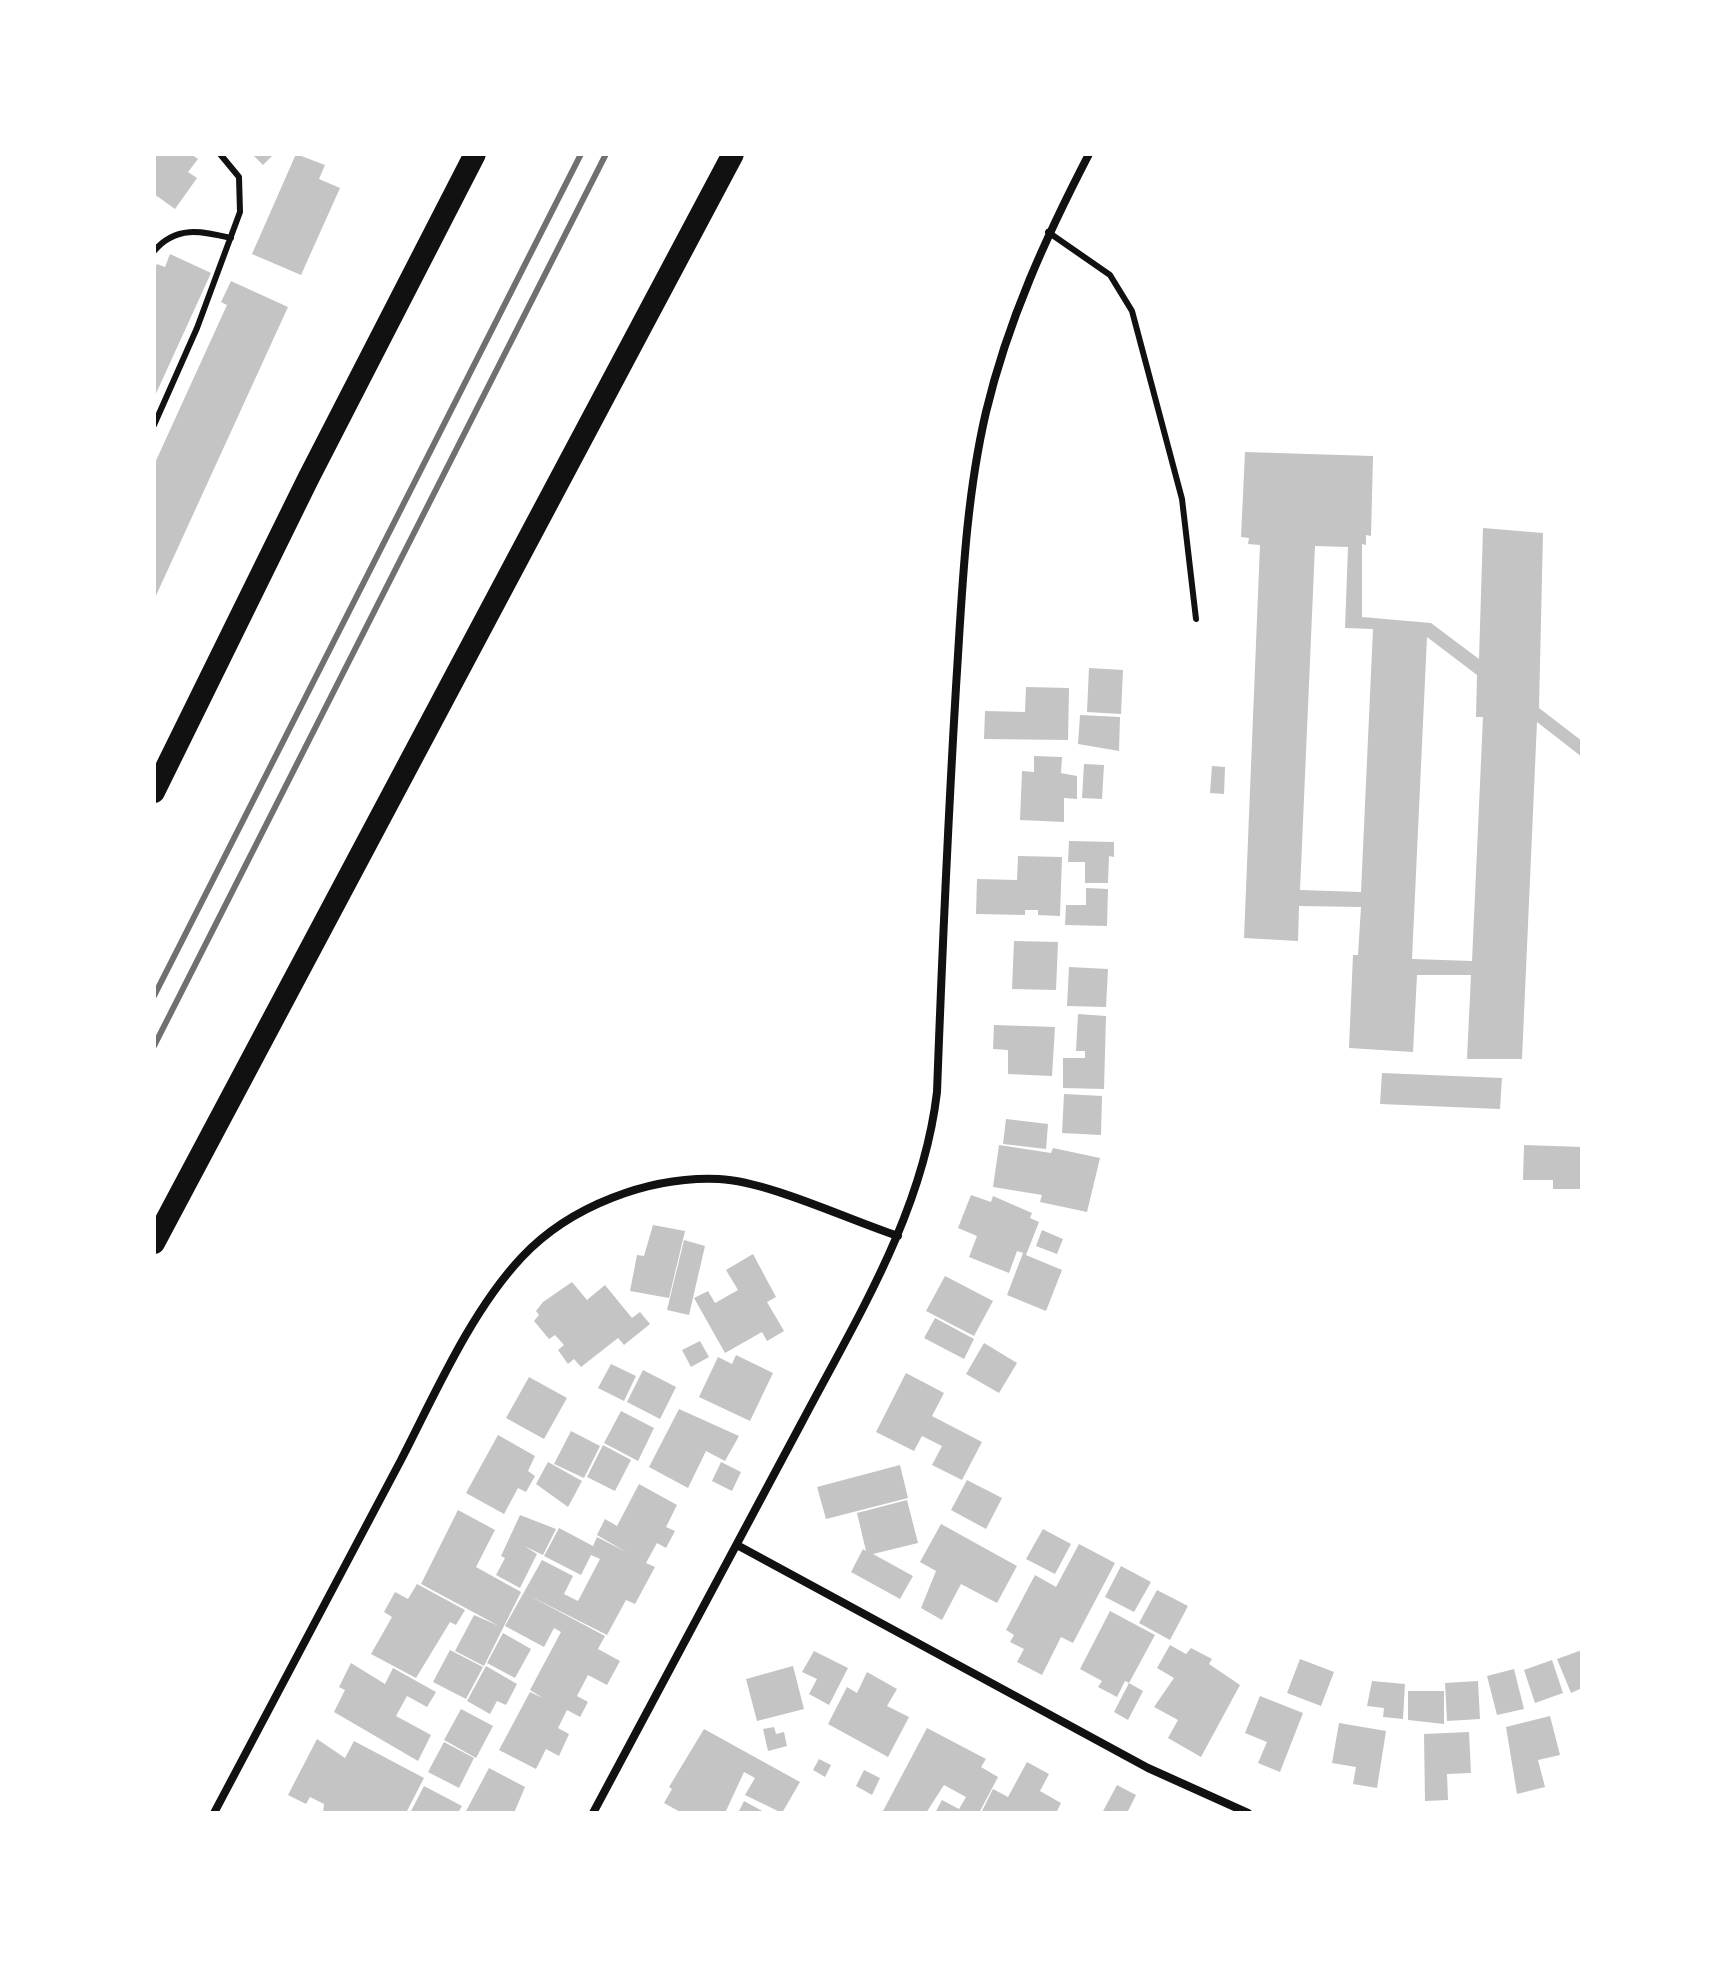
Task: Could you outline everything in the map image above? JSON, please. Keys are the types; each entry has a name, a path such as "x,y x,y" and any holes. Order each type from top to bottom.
{"highway":[{"path":"154,792 308,479 475,154"},
{"path":"154,1243 733,154"}],"street":[{"path":"593,1813 898,1236 922,1173 937,1092 962,572 976,462 1009,336 1048,232 1089,154"},
{"path":"214,1813 461,1346 521,1258 553,1230 586,1209 636,1190 721,1179 778,1194 898,1236"},
{"path":"737,1545 1148,1768 1248,1813"}],"lane":[{"path":"154,425 231,238 242,194 239,177 220,154"},
{"path":"154,251 168,237 181,232 198,230 231,238"},
{"path":"1048,232 1110,275 1132,311 1182,499 1196,619"}],"building":[{"path":"154,154 191,154 198,159 188,172 197,178 175,209 154,194"},
{"path":"252,154 274,154 263,165"},
{"path":"296,154 325,165 319,179 340,188 301,275 252,254"},
{"path":"170,254 211,273 154,398 154,270 157,264 165,267"},
{"path":"231,281 288,307 154,600 154,465 227,305 221,302"},
{"path":"1245,452 1373,456 1371,536 1366,535 1366,545 1362,544 1362,617 1431,623 1479,659 1483,528 1543,533 1539,708 1582,741 1582,757 1537,722 1522,1059 1467,1059 1471,975 1417,975 1413,1052 1349,1048 1353,955 1358,955 1361,907 1299,906 1298,941 1244,938 1260,545 1248,544 1249,538 1241,537","holes":["1315,546 1348,547 1345,628 1373,629 1361,892 1300,890","1427,637 1477,675 1476,717 1483,717 1472,961 1412,959"]},
{"path":"1089,668 1123,670 1121,714 1087,712"},
{"path":"1026,687 1069,688 1068,740 984,739 985,711 1025,712"},
{"path":"1080,715 1120,717 1119,751 1078,744"},
{"path":"1034,756 1062,757 1061,773 1077,776 1077,799 1064,798 1064,822 1020,820 1022,771 1034,772"},
{"path":"1084,764 1104,765 1102,799 1082,798"},
{"path":"1212,766 1225,767 1224,794 1210,793"},
{"path":"1069,841 1114,842 1114,857 1109,856 1108,883 1085,883 1085,862 1068,862"},
{"path":"1018,856 1062,857 1060,916 1038,915 1038,910 1025,910 1025,915 976,914 977,879 1017,880"},
{"path":"1086,888 1108,889 1107,926 1065,925 1066,905 1086,905"},
{"path":"1014,941 1058,942 1056,990 1012,989"},
{"path":"1069,967 1108,969 1106,1007 1067,1006"},
{"path":"1078,1014 1106,1016 1104,1089 1063,1088 1063,1058 1085,1058 1085,1051 1076,1051"},
{"path":"994,1025 1055,1027 1052,1076 1008,1074 1008,1050 993,1049"},
{"path":"1382,1073 1502,1078 1500,1109 1380,1104"},
{"path":"1064,1094 1102,1096 1101,1135 1062,1133"},
{"path":"1006,1119 1048,1124 1046,1149 1003,1144"},
{"path":"999,1145 1051,1153 1053,1148 1100,1158 1087,1212 1040,1202 1042,1195 993,1187"},
{"path":"1524,1145 1582,1147 1582,1189 1553,1189 1553,1180 1523,1180"},
{"path":"971,1195 991,1202 993,1196 1032,1213 1030,1218 1039,1222 1026,1255 1062,1270 1046,1311 1007,1295 1023,1253 1017,1251 1009,1273 969,1257 977,1236 958,1228"},
{"path":"653,1225 685,1231 669,1298 630,1291 637,1255 644,1256"},
{"path":"1042,1230 1063,1239 1057,1254 1036,1246"},
{"path":"684,1240 705,1246 689,1315 667,1310"},
{"path":"753,1254 776,1297 767,1302 784,1331 767,1341 762,1332 725,1353 694,1298 708,1291 715,1303 738,1290 726,1270"},
{"path":"945,1276 993,1301 974,1336 926,1311"},
{"path":"572,1282 587,1300 605,1285 632,1318 640,1312 650,1324 624,1345 618,1338 581,1367 574,1359 568,1364 558,1350 564,1345 555,1335 549,1339 534,1321 539,1315 536,1311 543,1302"},
{"path":"935,1318 974,1339 964,1359 924,1338"},
{"path":"700,1341 709,1357 691,1367 682,1350"},
{"path":"984,1343 1017,1363 999,1393 966,1374"},
{"path":"736,1355 773,1373 750,1421 699,1397 718,1357 732,1364"},
{"path":"611,1364 636,1376 624,1401 598,1388"},
{"path":"643,1370 676,1387 660,1419 627,1402"},
{"path":"906,1373 944,1393 932,1416 982,1442 962,1480 932,1465 942,1446 922,1436 914,1451 876,1432"},
{"path":"529,1377 567,1398 544,1439 506,1418"},
{"path":"679,1409 739,1436 725,1461 706,1451 688,1488 649,1467"},
{"path":"621,1411 654,1428 638,1461 604,1443"},
{"path":"571,1431 600,1446 584,1478 554,1464"},
{"path":"498,1435 535,1456 528,1471 535,1476 526,1492 518,1488 504,1514 466,1493"},
{"path":"603,1445 631,1460 615,1491 587,1477"},
{"path":"548,1462 582,1481 568,1507 536,1484"},
{"path":"721,1462 741,1472 732,1491 712,1481"},
{"path":"900,1465 908,1498 826,1519 817,1487"},
{"path":"967,1480 1002,1498 986,1529 951,1510"},
{"path":"639,1484 677,1505 666,1527 675,1531 666,1548 657,1543 646,1563 655,1567 635,1604 626,1600 607,1635 526,1594 605,1636 598,1649 620,1661 607,1685 588,1675 577,1696 588,1702 580,1717 567,1710 558,1728 569,1734 559,1756 546,1749 536,1769 499,1750 530,1692 543,1698 530,1690 561,1632 554,1628 544,1647 505,1626 542,1560 573,1576 564,1594 578,1601 600,1559 591,1555 581,1575 544,1556 559,1528 593,1546 597,1537 626,1552 597,1535 605,1519 617,1526"},
{"path":"907,1500 918,1543 873,1554 913,1576 900,1599 851,1572 863,1549 866,1551 857,1513"},
{"path":"458,1510 495,1530 476,1567 521,1592 484,1666 455,1651 474,1615 499,1626 421,1584"},
{"path":"520,1515 556,1529 543,1555 524,1546 537,1554 520,1588 496,1575 505,1558 501,1556"},
{"path":"941,1524 1017,1566 997,1603 961,1584 942,1620 921,1608 936,1571 920,1562"},
{"path":"1043,1529 1071,1544 1055,1574 1026,1559"},
{"path":"1079,1544 1115,1563 1073,1643 1061,1637 1042,1675 1017,1662 1024,1649 1010,1642 1014,1635 1006,1630 1035,1575 1056,1587"},
{"path":"1121,1566 1151,1582 1134,1612 1105,1597"},
{"path":"417,1584 465,1610 456,1625 450,1622 416,1678 371,1654 392,1617 384,1612 395,1592 408,1599"},
{"path":"1157,1590 1188,1606 1170,1640 1139,1623"},
{"path":"1110,1611 1155,1635 1129,1683 1125,1681 1117,1697 1098,1687 1102,1681 1080,1669"},
{"path":"503,1633 531,1649 515,1678 487,1663"},
{"path":"1170,1645 1186,1654 1191,1648 1212,1659 1209,1664 1240,1685 1201,1757 1168,1738 1178,1720 1154,1707 1174,1678 1157,1668"},
{"path":"450,1650 483,1667 466,1699 433,1682"},
{"path":"1582,1650 1582,1688 1571,1693 1557,1659"},
{"path":"814,1651 848,1668 829,1705 809,1694 817,1679 802,1672"},
{"path":"1300,1659 1334,1672 1321,1706 1287,1693"},
{"path":"1552,1660 1563,1693 1535,1703 1524,1670"},
{"path":"351,1663 385,1684 393,1668 436,1692 427,1707 407,1696 396,1716 431,1735 418,1761 334,1712 345,1690 339,1687"},
{"path":"486,1666 517,1684 506,1705 497,1701 490,1714 467,1701"},
{"path":"793,1666 804,1709 757,1721 746,1679"},
{"path":"1514,1669 1524,1709 1497,1715 1487,1676"},
{"path":"867,1672 897,1689 887,1706 909,1717 888,1757 828,1724 847,1687 857,1693"},
{"path":"1372,1681 1405,1684 1403,1719 1383,1717 1384,1708 1367,1706"},
{"path":"1478,1681 1480,1719 1447,1721 1445,1683"},
{"path":"1129,1683 1143,1691 1128,1720 1114,1712"},
{"path":"1408,1691 1444,1691 1444,1724 1408,1720"},
{"path":"1260,1696 1303,1713 1280,1772 1258,1763 1267,1742 1245,1733"},
{"path":"461,1709 493,1726 476,1758 444,1740"},
{"path":"1550,1716 1560,1755 1538,1760 1545,1787 1517,1794 1506,1727"},
{"path":"1339,1723 1386,1731 1377,1788 1353,1784 1356,1767 1332,1763"},
{"path":"774,1727 776,1734 784,1732 787,1746 768,1751 763,1729"},
{"path":"927,1728 986,1759 981,1767 998,1777 979,1813 935,1813 942,1800 959,1809 966,1797 944,1785 926,1813 883,1811"},
{"path":"704,1729 800,1782 782,1813 745,1795 755,1778 744,1772 725,1813 682,1813 664,1803 672,1789 669,1787"},
{"path":"1469,1732 1471,1773 1447,1774 1448,1800 1425,1801 1424,1734"},
{"path":"317,1739 345,1758 354,1741 424,1778 406,1813 323,1813 324,1804 310,1797 306,1804 288,1795"},
{"path":"444,1742 474,1758 459,1788 428,1772"},
{"path":"819,1759 831,1765 825,1777 813,1770"},
{"path":"1027,1762 1049,1774 1040,1791 1061,1803 1056,1813 981,1813 993,1789 1008,1797"},
{"path":"489,1768 525,1787 514,1813 465,1813"},
{"path":"864,1770 880,1778 872,1795 856,1786"},
{"path":"1117,1785 1136,1795 1127,1813 1102,1813"},
{"path":"424,1786 462,1806 458,1813 410,1813"},
{"path":"744,1801 766,1813 738,1813"}],"railway":[{"path":"154,996 581,154"},
{"path":"154,1046 606,154"}]}
